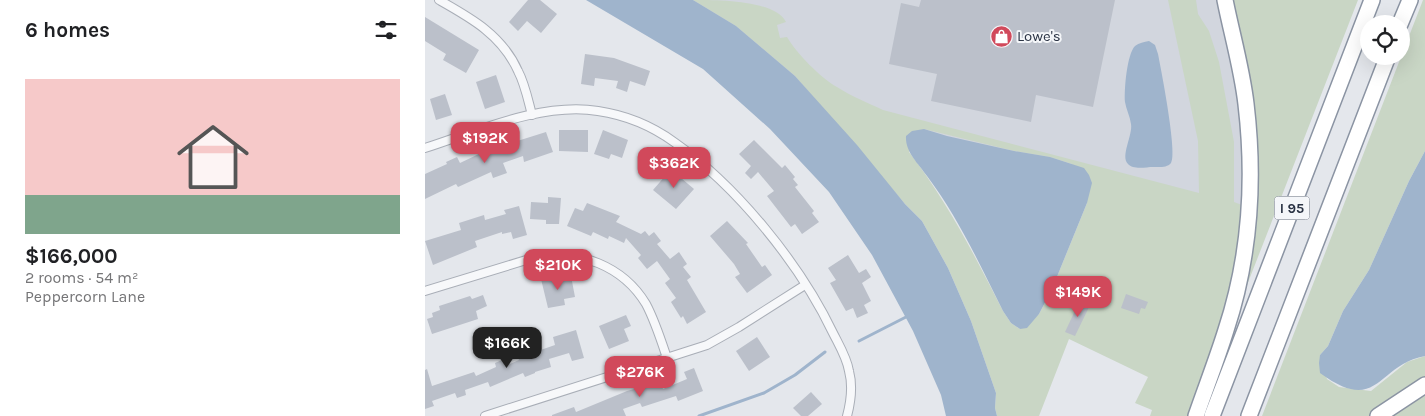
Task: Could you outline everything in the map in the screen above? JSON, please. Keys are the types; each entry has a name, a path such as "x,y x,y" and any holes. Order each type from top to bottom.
{"highway":[{"path":"1195,416 1233,308 1245,249 1249,214 1250,159 1246,103 1225,0"},
{"name":"I 95","path":"1212,416 1372,0"},
{"path":"1404,15 1410,0"},
{"name":"I 95","path":"1249,416 1385,65"},
{"path":"1378,416 1425,385"}],"street":[{"path":"439,0 482,26 502,45 519,72 532,115"},
{"path":"425,148 532,115 559,110 597,110 634,120 665,136 696,159 738,199 773,239 805,284 827,320 848,365 851,399 847,416"},
{"path":"425,291 536,257 555,254 580,256 613,270 633,288 650,313 667,358"},
{"path":"485,416 667,358 716,340 805,284"}],"shaded area":[{"path":"693,0 1218,0 1232,63 1241,118 1243,160 1242,205 852,139 795,76"}],"green space":[{"path":"693,0 745,3 770,9 780,15 786,22 777,25 780,38 787,37 803,57 831,83 883,110 1199,193 1198,141 1168,0 1196,0 1198,14 1209,31 1219,62 1234,142 1234,202 1242,205 1243,218 1228,305 1189,416 1150,416 1152,410 1135,403 1148,377 1069,339 1039,416 997,416 995,408 996,393 971,321 948,268 922,221 905,204 795,76 736,26","holes":["924,129 1014,151 1050,157 1072,164 1087,203 1052,289 1039,314 1020,329 1011,323 1003,311 948,209 909,152"]},
{"path":"1229,0 1358,0 1242,298 1252,218"},
{"path":"1423,0 1425,0 1425,151 1409,181 1369,270 1343,311 1328,346 1320,355 1327,379 1339,387 1371,391 1407,362 1425,356 1425,381 1372,416 1262,416 1398,65 1410,65 1410,34"},
{"path":"1425,392 1425,416 1389,416"}],"water":[{"path":"586,0 693,0 736,26 795,76 857,145 905,204 922,221 948,268 971,321 996,393 995,408 997,416 946,416 941,395 913,331 872,255 829,192 770,129 703,69"},
{"path":"1149,41 1155,45 1158,54 1168,111 1173,157 1169,165 1136,168 1128,164 1125,156 1131,129 1125,102 1126,81 1132,50 1135,46"},
{"path":"924,129 1014,151 1050,157 1084,168 1089,175 1092,183 1087,203 1052,289 1039,314 1027,328 1020,329 1011,323 1003,311 959,225 910,152 906,136 912,131"},
{"path":"1425,151 1425,356 1396,368 1376,384 1366,389 1354,390 1339,385 1320,373 1320,355 1328,346 1343,311 1369,270 1409,181"}],"building":[{"path":"528,0 540,0 557,14 541,33 527,21 518,31 509,22"},
{"name":"Lowe's","path":"921,0 1115,0 1093,107 1036,95 1031,122 931,101 937,74 889,64 901,3 919,7"},
{"path":"425,17 479,50 466,73 443,60 446,54 425,41"},
{"path":"585,54 614,58 650,71 645,86 630,81 627,92 616,88 618,81 595,78 594,86 581,84"},
{"path":"496,75 505,102 485,109 476,82"},
{"path":"445,94 452,115 436,120 430,99"},
{"path":"559,130 588,130 588,152 559,151"},
{"path":"603,130 628,140 622,158 611,154 609,159 594,154"},
{"path":"546,132 553,152 524,162 523,156 503,163 507,173 493,178 491,172 458,187 456,184 425,199 425,174 447,164 446,162 457,157 460,163 483,151 510,141 511,143"},
{"path":"754,140 782,168 785,165 795,177 793,179 798,185 795,187 814,211 812,213 819,222 802,234 795,224 791,227 767,196 774,191 758,172 751,179 745,173 751,166 739,154"},
{"path":"673,167 683,176 681,178 694,189 676,209 653,190"},
{"path":"548,197 561,198 559,224 546,224 546,220 530,219 531,202 548,203"},
{"path":"587,203 620,216 616,222 641,234 645,231 649,236 654,232 661,241 657,244 670,259 679,252 687,264 683,267 691,277 687,280 706,312 687,324 671,302 676,298 665,283 670,279 657,261 647,269 638,258 641,255 626,238 624,243 609,236 608,239 593,232 591,236 567,226 575,208 583,211"},
{"path":"519,206 527,235 513,239 511,232 502,234 502,232 475,241 477,247 433,265 425,241 461,230 459,223 484,215 485,220 506,214 504,210"},
{"path":"727,221 748,243 746,244 762,267 765,265 772,275 747,293 735,277 740,274 734,264 710,236"},
{"path":"848,255 859,273 866,269 871,277 862,283 871,301 864,305 868,313 857,318 853,308 846,311 830,283 836,280 828,268"},
{"path":"571,276 575,297 564,299 565,305 548,308 541,279 552,277 553,280"},
{"path":"1126,294 1148,302 1145,309 1141,308 1139,314 1121,308"},
{"path":"483,295 487,306 476,311 478,319 432,334 427,319 433,317 432,313 440,310 439,306 470,296 472,299"},
{"path":"1080,300 1090,305 1075,336 1065,332"},
{"path":"626,315 631,326 624,329 629,341 609,349 599,326"},
{"path":"576,330 584,358 572,361 569,353 549,359 551,367 525,377 523,373 490,387 488,382 465,390 466,395 457,398 455,393 432,401 434,406 425,409 425,370 427,369 432,386 474,372 476,376 496,367 495,363 502,360 505,366 519,360 515,350 530,345 532,353 555,345 553,337"},
{"path":"757,337 770,357 749,371 736,351"},
{"path":"694,368 703,391 678,401 676,396 642,407 640,403 623,409 626,416 552,416 574,407 576,412 627,391 661,382 663,389 687,379 684,372"},
{"path":"811,392 822,404 808,416 801,416 793,408"}],"waterway":[{"path":"859,341 906,317"},
{"path":"699,416 764,393 795,375 825,352"}],"place":[{"name":"Lowe's","path":"1001,36"}]}
